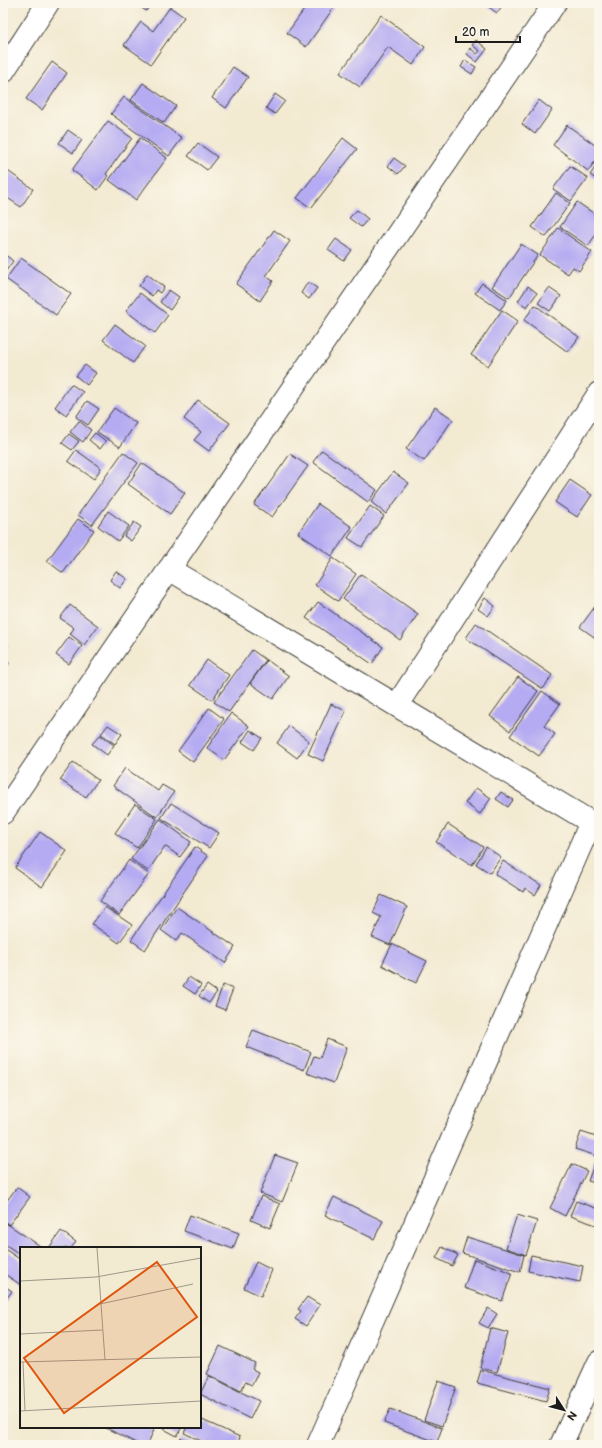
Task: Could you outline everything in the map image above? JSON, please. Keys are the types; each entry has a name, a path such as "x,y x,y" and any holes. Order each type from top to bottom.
{"street":[{"path":"3,72 48,3"},
{"path":"3,813 555,3"},
{"path":"397,705 599,393"},
{"path":"169,568 595,825 318,1445"},
{"path":"561,1445 599,1362"}],"building":[{"path":"135,3 152,3 146,11"},
{"path":"309,3 337,3 306,47 287,33"},
{"path":"483,3 504,3 497,13"},
{"path":"170,7 184,17 151,64 124,45 141,22 153,31"},
{"path":"381,15 425,47 413,65 388,47 360,87 340,73"},
{"path":"476,40 487,49 477,62 467,54 470,48 477,54 480,51 472,45"},
{"path":"465,60 476,67 472,74 461,67"},
{"path":"52,62 67,73 42,110 26,99"},
{"path":"233,67 248,77 226,108 212,98"},
{"path":"143,83 176,106 164,123 131,100"},
{"path":"275,94 285,101 275,114 266,108"},
{"path":"124,97 182,138 169,156 111,114"},
{"path":"539,100 552,110 535,134 522,124"},
{"path":"108,121 132,138 106,174 108,176 98,190 72,170"},
{"path":"567,125 599,148 599,156 588,171 553,145"},
{"path":"68,130 82,140 73,153 59,143"},
{"path":"140,138 167,158 136,200 109,180"},
{"path":"343,138 357,149 311,208 297,198"},
{"path":"198,143 217,157 207,170 188,156"},
{"path":"394,158 405,166 398,174 388,166"},
{"path":"599,162 599,181 590,175"},
{"path":"570,166 588,178 571,201 553,189"},
{"path":"5,169 33,189 21,207 3,195 3,171"},
{"path":"556,193 570,203 546,237 532,227"},
{"path":"577,202 599,217 599,230 588,246 560,227"},
{"path":"357,210 368,219 361,227 349,218"},
{"path":"558,228 592,252 579,271 573,267 568,274 540,255"},
{"path":"274,230 290,241 266,276 273,281 260,301 236,284"},
{"path":"336,239 352,250 344,261 328,250"},
{"path":"521,244 538,255 509,298 492,287"},
{"path":"3,253 13,261 3,275"},
{"path":"21,258 71,294 56,315 6,279"},
{"path":"147,274 164,287 160,293 156,290 152,296 139,286"},
{"path":"308,282 317,288 309,299 301,293"},
{"path":"482,283 507,300 500,310 475,293"},
{"path":"528,286 537,293 527,307 518,301"},
{"path":"549,288 561,296 550,311 538,303"},
{"path":"169,290 179,297 170,310 160,302"},
{"path":"140,293 168,315 155,333 126,311"},
{"path":"535,305 579,337 568,352 524,320"},
{"path":"502,310 518,321 488,366 471,355"},
{"path":"115,324 145,346 133,363 103,340"},
{"path":"85,365 96,373 87,385 76,376"},
{"path":"71,384 83,392 66,415 55,407"},
{"path":"198,400 230,423 209,451 194,440 201,432 184,419"},
{"path":"87,401 99,409 88,425 76,417"},
{"path":"435,407 453,419 424,461 406,449"},
{"path":"114,408 136,423 120,447 97,432"},
{"path":"79,421 91,430 83,442 70,432"},
{"path":"95,433 106,441 100,449 89,440"},
{"path":"69,434 79,441 72,450 62,443"},
{"path":"76,450 101,468 94,479 68,461"},
{"path":"322,450 377,490 368,502 313,462"},
{"path":"123,452 138,463 92,525 78,515"},
{"path":"290,454 308,466 272,517 254,505"},
{"path":"142,463 185,493 170,514 128,484"},
{"path":"393,472 409,483 386,514 371,502"},
{"path":"570,480 592,495 577,517 555,502"},
{"path":"318,504 352,527 332,556 298,533"},
{"path":"370,506 384,516 362,547 348,538"},
{"path":"108,511 129,526 118,541 98,526"},
{"path":"78,519 94,530 63,573 47,561"},
{"path":"134,522 141,527 131,541 124,536"},
{"path":"333,558 356,574 338,601 315,585"},
{"path":"116,571 127,579 120,588 110,580"},
{"path":"361,574 418,614 400,640 343,599"},
{"path":"485,598 495,606 488,616 478,609"},
{"path":"599,601 599,637 597,639 580,627"},
{"path":"318,602 383,647 372,664 306,618"},
{"path":"70,605 98,626 84,645 70,634 74,628 60,618"},
{"path":"476,623 552,675 543,689 466,638"},
{"path":"69,637 82,646 69,664 56,655"},
{"path":"3,643 8,646 3,652"},
{"path":"252,650 266,660 229,712 214,702"},
{"path":"3,659 9,663 3,672"},
{"path":"207,660 229,675 212,700 190,685"},
{"path":"267,660 289,676 273,699 250,683"},
{"path":"518,677 538,691 510,731 490,716"},
{"path":"542,691 560,704 544,726 555,734 539,756 510,736"},
{"path":"331,704 346,711 323,761 308,754"},
{"path":"209,708 224,719 193,762 178,751"},
{"path":"231,713 249,726 224,760 207,748"},
{"path":"108,725 122,734 115,744 101,734"},
{"path":"289,726 309,741 297,758 277,743"},
{"path":"250,730 262,738 254,750 242,742"},
{"path":"100,735 114,745 107,755 92,744"},
{"path":"73,762 98,780 86,797 60,780"},
{"path":"125,768 158,791 162,785 174,792 157,817 113,786"},
{"path":"476,788 491,798 480,814 465,803"},
{"path":"501,792 513,800 508,807 496,799"},
{"path":"171,803 219,833 209,848 161,818"},
{"path":"135,804 157,819 137,848 115,833"},
{"path":"160,819 191,842 180,857 165,846 148,871 131,859"},
{"path":"448,824 483,847 472,865 436,842"},
{"path":"40,832 67,851 42,887 15,868"},
{"path":"195,847 208,856 145,950 131,940"},
{"path":"486,847 501,857 490,873 476,864"},
{"path":"129,860 149,874 119,915 100,901"},
{"path":"503,861 541,885 535,895 525,888 523,892 495,874"},
{"path":"381,895 407,907 390,945 372,937 381,917 373,913"},
{"path":"105,907 132,925 119,943 92,924"},
{"path":"177,907 235,947 225,963 182,933 176,941 161,930"},
{"path":"392,944 427,961 416,983 382,965"},
{"path":"189,977 201,985 195,994 183,986"},
{"path":"207,985 217,992 209,1003 199,996"},
{"path":"223,985 233,989 225,1010 215,1006"},
{"path":"253,1030 311,1052 304,1070 246,1047"},
{"path":"327,1039 347,1047 334,1083 307,1073 314,1056 320,1058"},
{"path":"581,1132 599,1138 599,1184 588,1181 597,1156 575,1149"},
{"path":"275,1155 298,1163 282,1202 260,1193"},
{"path":"572,1164 587,1171 565,1216 550,1208"},
{"path":"17,1187 30,1197 9,1225 3,1220 3,1206"},
{"path":"261,1196 280,1204 270,1228 251,1220"},
{"path":"334,1197 383,1221 374,1239 325,1215"},
{"path":"576,1201 599,1209 599,1226 570,1216"},
{"path":"190,1215 239,1233 233,1249 184,1231"},
{"path":"517,1215 537,1221 526,1255 506,1248"},
{"path":"3,1221 42,1247 20,1247 20,1254 3,1243"},
{"path":"61,1231 76,1242 72,1247 50,1247"},
{"path":"467,1237 524,1255 520,1272 462,1253"},
{"path":"442,1247 458,1255 452,1266 436,1258"},
{"path":"3,1248 20,1259 20,1284 3,1273"},
{"path":"531,1255 583,1266 580,1282 528,1271"},
{"path":"474,1259 512,1273 502,1301 464,1288"},
{"path":"256,1262 272,1270 261,1296 244,1288"},
{"path":"3,1285 12,1291 3,1304"},
{"path":"307,1297 320,1305 306,1326 295,1319 301,1311 298,1309"},
{"path":"488,1308 497,1314 488,1328 479,1323"},
{"path":"490,1328 508,1333 497,1372 480,1368"},
{"path":"220,1346 255,1363 252,1369 258,1372 252,1385 245,1382 241,1391 207,1374"},
{"path":"481,1370 550,1388 546,1401 477,1383"},
{"path":"209,1376 259,1401 250,1419 201,1394"},
{"path":"438,1381 456,1387 442,1426 424,1420"},
{"path":"390,1409 442,1428 437,1442 384,1423"},
{"path":"201,1419 240,1437 237,1445 210,1445 184,1433 186,1428 201,1428"},
{"path":"106,1428 151,1428 154,1430 147,1445 140,1445"},
{"path":"162,1428 181,1428 177,1436"},
{"path":"181,1438 199,1445 178,1445"}]}
